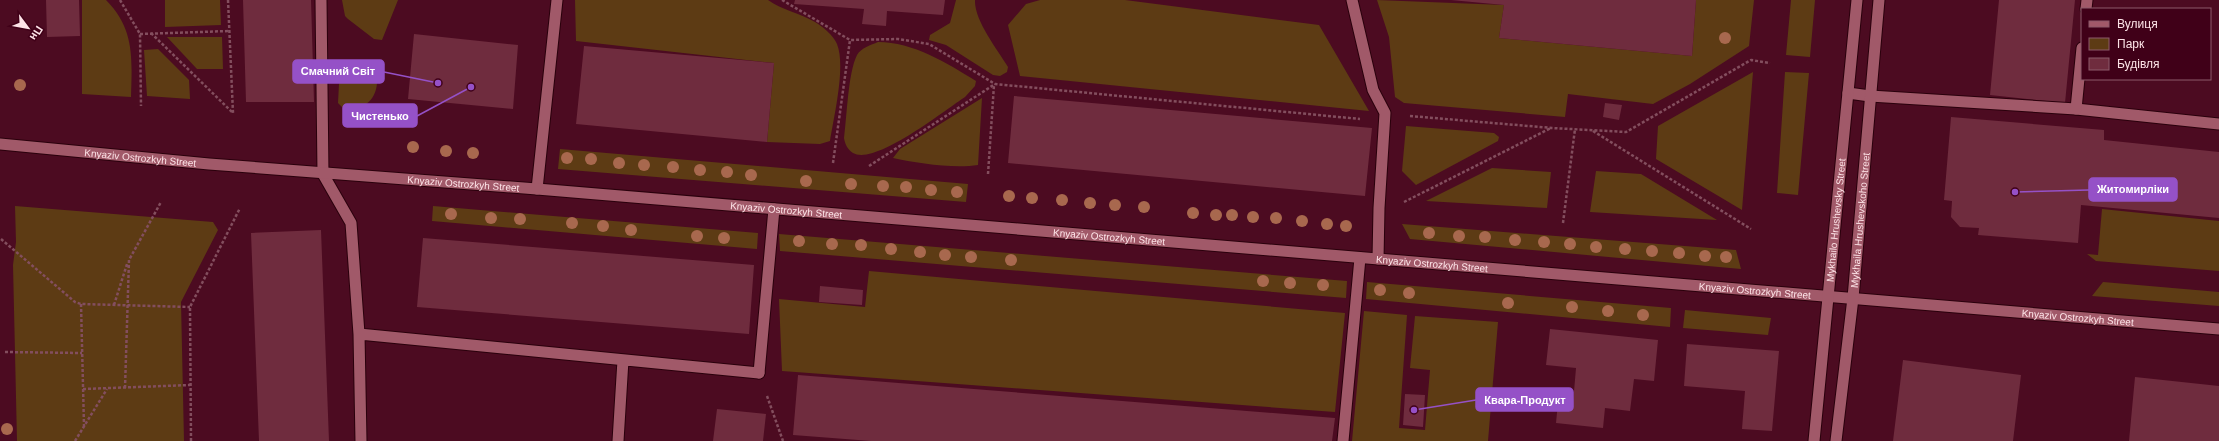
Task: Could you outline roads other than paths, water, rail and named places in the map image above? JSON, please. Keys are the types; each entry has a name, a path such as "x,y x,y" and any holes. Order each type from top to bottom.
{"street":[{"path":"321,0 323,174 351,223 359,334 361,441"},
{"path":"537,189 557,0"},
{"path":"1352,0 1373,90 1385,117 1378,259"},
{"name":"Mykhailo Hrushevsky Street","path":"1814,441 1857,0"},
{"name":"Mykhaila Hrushevskoho Street","path":"1836,441 1853,298 1879,0"},
{"path":"2076,109 2081,58"},
{"path":"1848,94 2076,109 2219,124"},
{"name":"Knyaziv Ostrozkyh Street","path":"0,144 323,174 537,189 1723,289 1829,296 2219,329"},
{"path":"359,334 759,373 774,209"},
{"path":"1343,441 1360,258"},
{"path":"618,441 623,360"}],"place":[{"name":"Смачний Світ","path":"438,83"},
{"name":"Чистенько","path":"471,87"},
{"name":"Житомирліки","path":"2015,192"},
{"name":"Квара-Продукт","path":"1414,410"}]}
